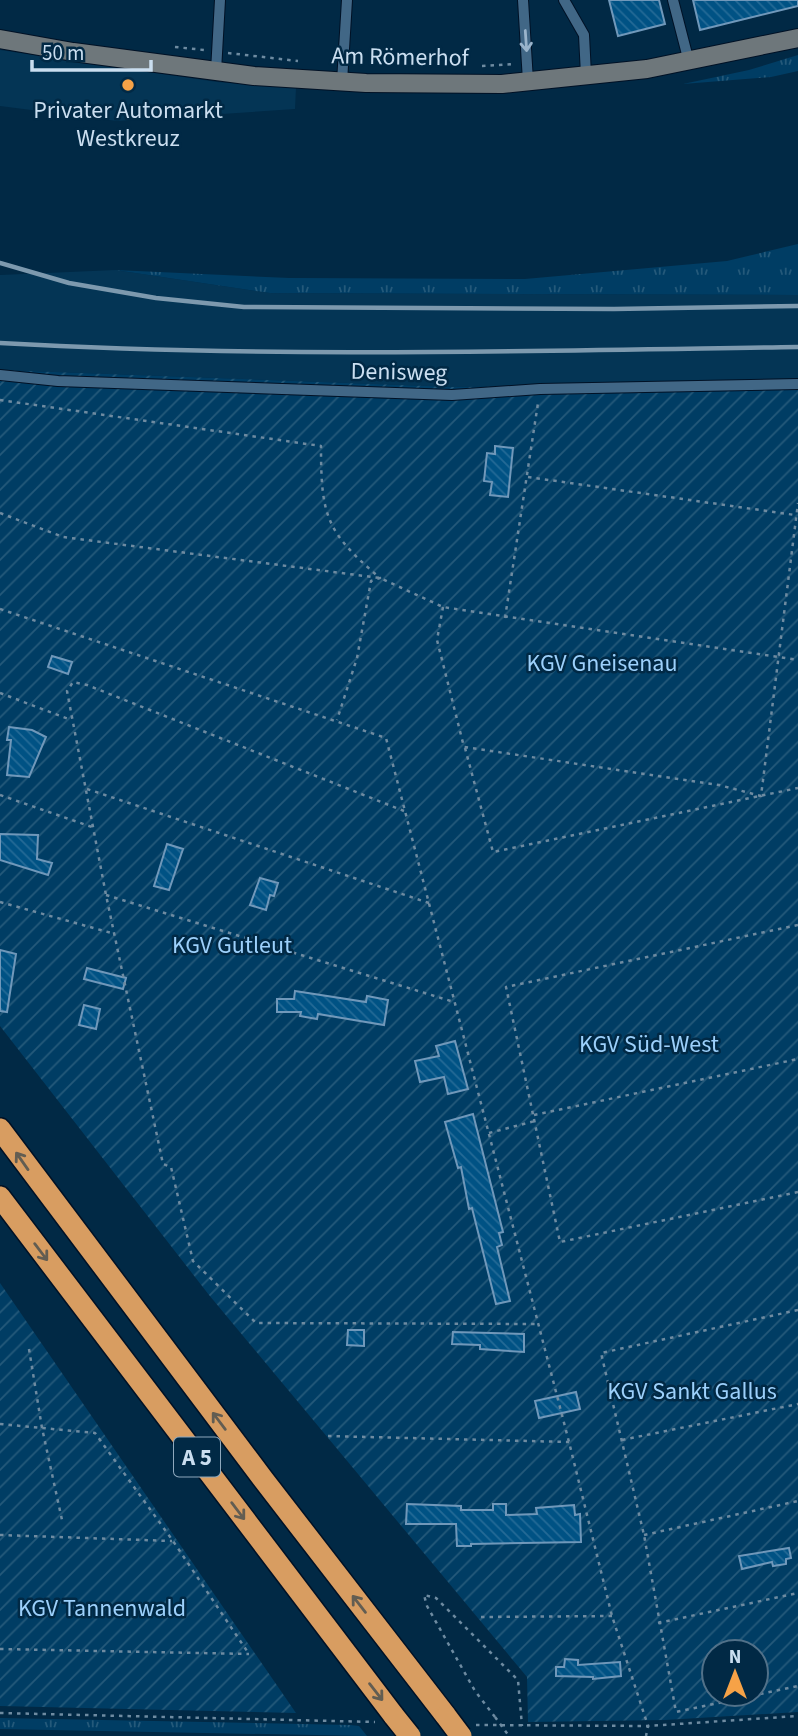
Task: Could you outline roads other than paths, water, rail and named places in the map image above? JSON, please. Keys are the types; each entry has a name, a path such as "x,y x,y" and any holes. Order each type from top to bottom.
{"highway":[{"name":"A 5","path":"0,1129 263,1479 446,1716 466,1731"},
{"name":"A 5","path":"0,1197 387,1719 410,1736"}],"main road":[{"name":"Am Römerhof","path":"0,39 73,52 254,76 342,82 502,84 647,69 798,38"}],"lane":[{"path":"216,71 220,0"},
{"path":"342,82 348,0"},
{"path":"523,0 528,81"},
{"path":"564,0 584,35 586,75"},
{"path":"673,0 689,62"},
{"name":"Denisweg","path":"0,375 58,381 452,395 540,389 798,384"}],"railway":[{"path":"0,263 69,283 156,298 244,307 614,309 798,306"},
{"path":"0,343 299,352 798,347"}],"place":[{"name":"Privater Automarkt Westkreuz","path":"128,85"}],"park label":[{"name":"KGV Gneisenau","path":"602,663"},
{"name":"KGV Gutleut","path":"232,945"},
{"name":"KGV Süd-West","path":"649,1044"},
{"name":"KGV Sankt Gallus","path":"692,1391"},
{"name":"KGV Tannenwald","path":"102,1608"}]}
